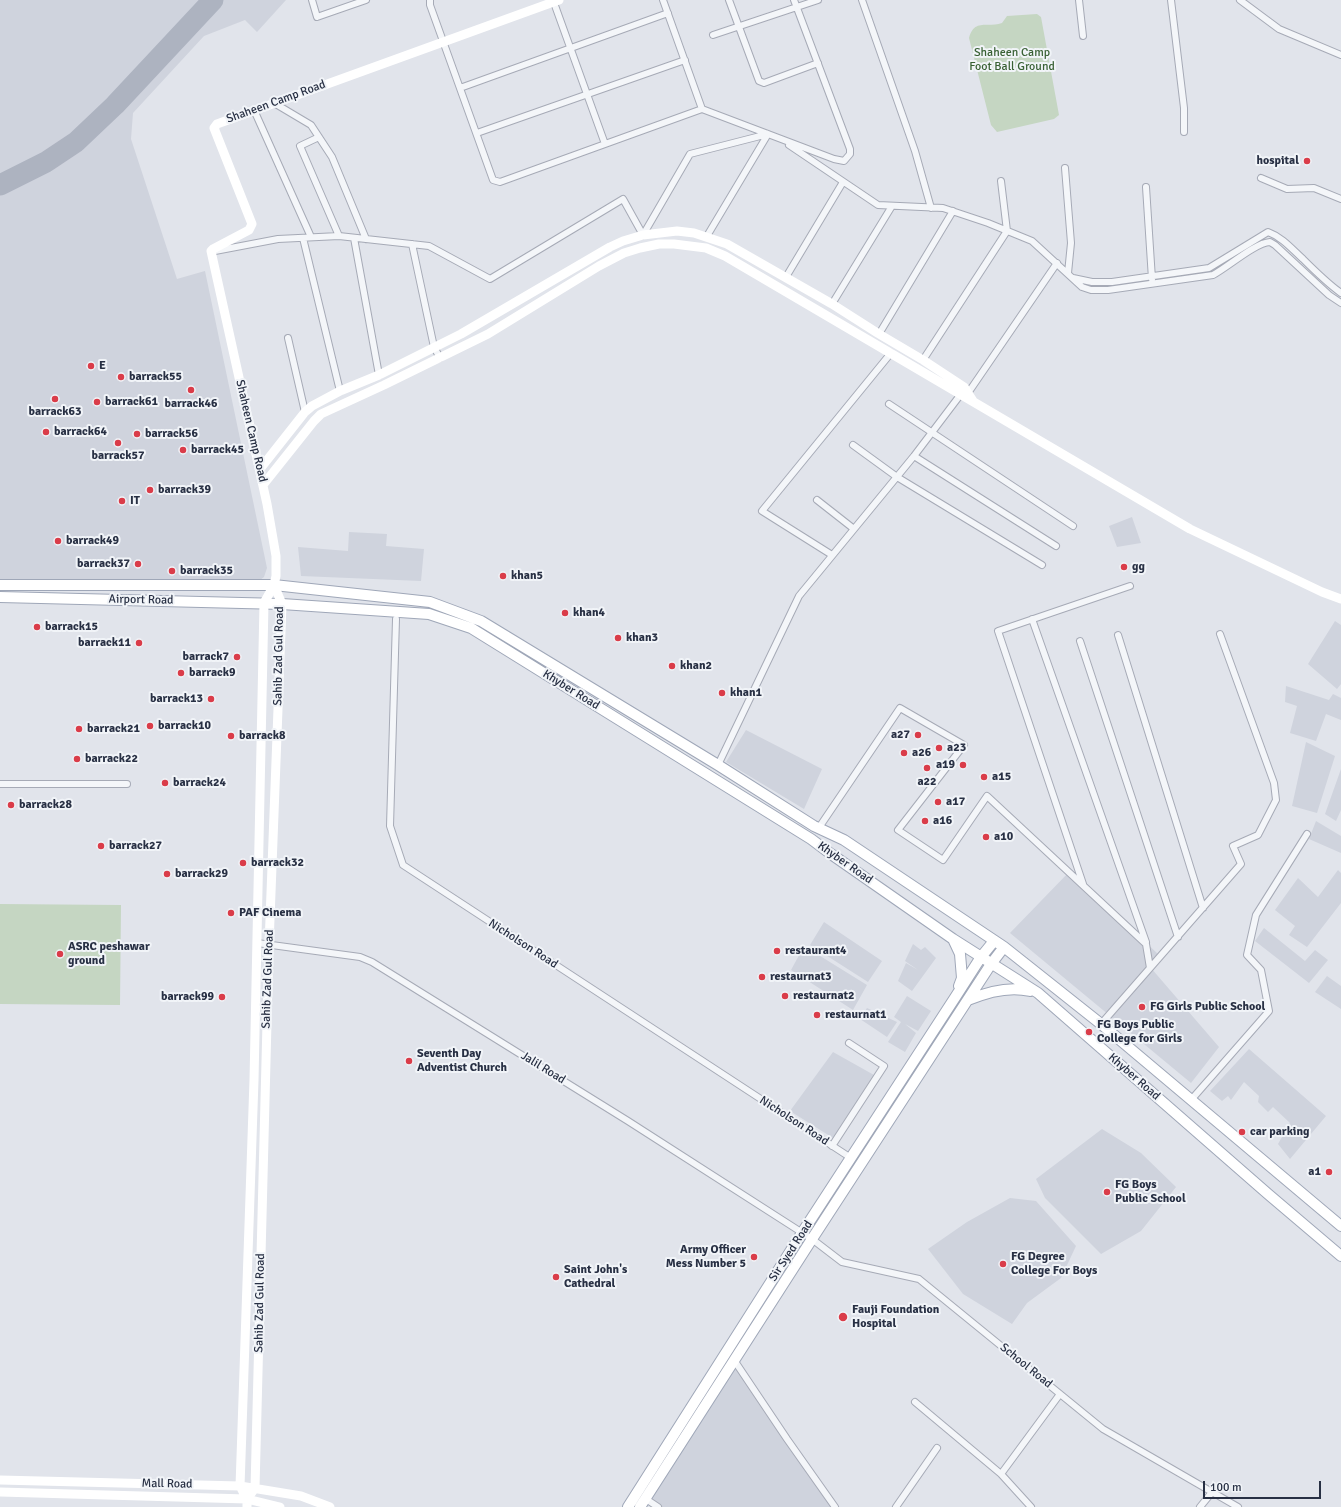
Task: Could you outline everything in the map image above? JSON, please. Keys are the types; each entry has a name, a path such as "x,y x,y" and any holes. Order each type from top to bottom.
{"main road":[{"name":"Khyber Road","path":"0,585 274,585 430,602 481,621 718,765 818,829 844,840 1004,947 1101,1024 1341,1226"},
{"name":"Airport Road","path":"0,597 282,604"},
{"name":"Khyber Road","path":"282,604 429,614 471,628 811,839 953,939 1038,993 1341,1256"},
{"path":"953,939 960,954 962,978 956,996"},
{"name":"Sir Syed Road","path":"628,1507 802,1233 981,957 994,941"},
{"name":"Sir Syed Road","path":"643,1503 812,1239 991,964 1004,947"},
{"path":"968,1000 984,993 1020,989 1038,993"}],"street":[{"path":"312,0 317,17 363,0"},
{"path":"430,0 430,5 460,88 496,182 500,182 702,109 839,161 844,161 850,154 850,149 794,0"},
{"path":"663,0 702,109"},
{"path":"729,0 759,81 764,83 818,63"},
{"path":"713,35 818,0"},
{"path":"862,0 915,151 931,208"},
{"path":"1078,0 1083,36"},
{"path":"1171,0 1184,108 1184,132"},
{"path":"1240,0 1279,29 1341,56"},
{"path":"555,1 605,144"},
{"name":"Shaheen Camp Road","path":"274,585 276,576 276,556 260,469 211,251 212,249 249,230 252,224 214,125 555,1"},
{"path":"460,88 668,13"},
{"path":"477,133 685,60"},
{"path":"274,103 312,124 332,157 366,239"},
{"path":"254,110 311,237"},
{"path":"643,235 690,154 768,134"},
{"path":"706,236 768,134"},
{"path":"319,137 300,146 339,236"},
{"path":"779,138 878,205 943,208 1032,241 1082,287 1090,290 1213,275 1262,244 1270,242 1276,245 1330,295 1341,303"},
{"path":"1066,168 1071,243 1070,275"},
{"path":"1261,178 1287,189 1309,187 1341,199"},
{"path":"922,360 1007,231 1002,181"},
{"path":"786,277 843,182"},
{"path":"1146,187 1153,283"},
{"path":"211,251 278,239 339,236 429,246 490,279 623,199 643,235"},
{"path":"832,304 892,206"},
{"path":"879,334 953,211"},
{"path":"260,469 305,412 320,401 379,375 461,334 610,247 643,235 677,231 706,236 727,244 786,277 832,304 964,387 967,396"},
{"path":"1070,275 1099,283 1209,268 1268,232 1275,234 1282,239 1314,270 1341,293"},
{"path":"303,238 340,391"},
{"path":"354,238 379,375"},
{"path":"412,244 434,347 440,358"},
{"path":"263,485 321,414 488,334 599,266 624,253 631,250 653,246 674,244 706,248 726,256 891,354 967,396 1190,529 1322,592 1341,599"},
{"path":"718,765 799,596 932,433 967,396 1057,263"},
{"path":"288,338 305,412"},
{"path":"832,555 762,511 891,354"},
{"path":"889,404 1073,526"},
{"path":"853,446 897,477 1042,565"},
{"path":"914,456 1056,546"},
{"path":"817,500 854,529"},
{"name":"Sahib Zad Gul Road","path":"240,1486 254,1080 264,603 274,585"},
{"name":"Sahib Zad Gul Road","path":"255,1488 269,945 282,604 274,585"},
{"path":"1083,885 998,631 1130,586"},
{"name":"Nicholson Road","path":"396,619 390,826 403,865 851,1158"},
{"path":"1032,620 1146,944 1150,968"},
{"path":"1101,1024 1241,864 1233,846 1258,835 1276,800 1274,783 1220,634"},
{"path":"1118,635 1203,908"},
{"path":"1080,641 1178,937"},
{"path":"818,829 900,708 964,745 898,830 943,860 987,796 1146,944"},
{"path":"0,784 127,784"},
{"path":"1191,1100 1269,1011 1261,970 1247,955 1256,915 1307,834"},
{"name":"Jalil Road","path":"256,943 360,958 372,962 628,1121 812,1239"},
{"path":"832,1146 884,1066 849,1043"},
{"name":"School Road","path":"812,1239 842,1262 919,1279 1103,1429 1213,1491 1238,1507"},
{"path":"734,1360 835,1507"},
{"path":"1001,1474 1060,1394"},
{"path":"915,1402 1001,1474 1031,1507"},
{"path":"896,1507 937,1448"},
{"name":"Mall Road","path":"0,1480 240,1486 301,1496 330,1507"},
{"path":"240,1486 247,1503"},
{"path":"247,1503 255,1488"},
{"path":"1200,1507 1213,1491"},
{"name":"Mall Road","path":"0,1492 247,1503 280,1507"},
{"path":"643,1503 658,1507"}],"shaded area":[{"path":"0,0 286,0 257,32 245,20 204,36 133,113 131,139 177,279 205,271 267,568 264,577 260,580 197,584 0,580"},
{"path":"1132,517 1141,543 1117,547 1109,526"},
{"path":"349,532 387,534 386,546 424,549 421,581 301,576 298,547 348,551"},
{"path":"1335,621 1341,625 1341,684 1337,689 1308,664"},
{"path":"1286,686 1329,700 1333,694 1341,698 1341,720 1326,714 1316,741 1290,733 1297,706 1285,702"},
{"path":"746,730 822,769 804,809 726,762"},
{"path":"1306,742 1335,756 1317,813 1292,806"},
{"path":"1341,769 1341,810 1336,821 1325,814"},
{"path":"1316,821 1341,836 1341,853 1309,839"},
{"path":"1338,870 1341,873 1341,903 1307,947 1289,935 1295,926 1275,910 1298,878 1318,897"},
{"name":"FG Girls Public School","path":"1070,871 1158,954 1151,968 1219,1047 1191,1083 1010,933"},
{"path":"824,922 882,961 868,982 810,945"},
{"path":"1264,928 1305,961 1315,950 1328,960 1309,983 1255,941"},
{"path":"913,944 921,950 925,947 936,958 912,991 898,981 906,963 918,970 905,961"},
{"path":"804,946 867,985 853,1010 791,970"},
{"path":"1327,976 1341,986 1341,1009 1315,992"},
{"path":"907,996 931,1011 918,1031 905,1024 916,1033 905,1052 888,1042 901,1022 894,1017"},
{"path":"867,1008 897,1022 887,1037 860,1019"},
{"path":"1249,1049 1326,1116 1290,1159 1278,1144 1290,1123 1273,1107 1268,1112 1258,1102 1259,1096 1244,1082 1231,1100 1228,1096 1222,1101 1210,1091"},
{"path":"833,1052 874,1075 833,1138 790,1111"},
{"name":"FG Boys Public School","path":"1102,1129 1141,1153 1176,1187 1141,1231 1101,1254 1045,1198 1036,1179"},
{"name":"FG Degree College For Boys","path":"1010,1198 1036,1201 1076,1246 1061,1278 1027,1303 1012,1324 963,1294 928,1249 967,1222"},
{"path":"734,1360 833,1507 658,1507 646,1499"}],"green space":[{"name":"Shaheen Camp Foot Ball Ground","path":"1037,14 1041,17 1059,115 1054,119 997,132 991,125 969,38 971,32 978,26 1002,23 1007,16"},
{"name":"ASRC peshawar ground","path":"0,904 121,905 120,1005 0,1004"}],"taxiway":[{"path":"0,185 46,162 76,142 115,105 213,0"}],"place":[{"name":"hospital","path":"1307,161"},
{"name":"E","path":"91,366"},
{"name":"barrack55","path":"121,377"},
{"name":"barrack46","path":"191,390"},
{"name":"barrack63","path":"55,399"},
{"name":"barrack61","path":"97,402"},
{"name":"barrack64","path":"46,432"},
{"name":"barrack56","path":"137,434"},
{"name":"barrack57","path":"118,443"},
{"name":"barrack45","path":"183,450"},
{"name":"barrack39","path":"150,490"},
{"name":"IT","path":"122,501"},
{"name":"barrack49","path":"58,541"},
{"name":"barrack37","path":"138,564"},
{"name":"gg","path":"1124,567"},
{"name":"barrack35","path":"172,571"},
{"name":"khan5","path":"503,576"},
{"name":"khan4","path":"565,613"},
{"name":"barrack15","path":"37,627"},
{"name":"khan3","path":"618,638"},
{"name":"barrack11","path":"139,643"},
{"name":"barrack7","path":"237,657"},
{"name":"khan2","path":"672,666"},
{"name":"barrack9","path":"181,673"},
{"name":"khan1","path":"722,693"},
{"name":"barrack13","path":"211,699"},
{"name":"barrack10","path":"150,726"},
{"name":"barrack21","path":"79,729"},
{"name":"a27","path":"918,735"},
{"name":"barrack8","path":"231,736"},
{"name":"a23","path":"939,748"},
{"name":"a26","path":"904,753"},
{"name":"barrack22","path":"77,759"},
{"name":"a19","path":"963,765"},
{"name":"a22","path":"927,768"},
{"name":"a15","path":"984,777"},
{"name":"barrack24","path":"165,783"},
{"name":"a17","path":"938,802"},
{"name":"barrack28","path":"11,805"},
{"name":"a16","path":"925,821"},
{"name":"a10","path":"986,837"},
{"name":"barrack27","path":"101,846"},
{"name":"barrack32","path":"243,863"},
{"name":"barrack29","path":"167,874"},
{"name":"PAF Cinema","path":"231,913"},
{"name":"restaurant4","path":"777,951"},
{"name":"ASRC peshawar ground","path":"60,954"},
{"name":"restaurnat3","path":"762,977"},
{"name":"restaurnat2","path":"785,996"},
{"name":"barrack99","path":"222,997"},
{"name":"FG Girls Public School","path":"1142,1007"},
{"name":"restaurnat1","path":"817,1015"},
{"name":"FG Boys Public College for Girls","path":"1089,1032"},
{"name":"Seventh Day Adventist Church","path":"409,1061"},
{"name":"car parking","path":"1242,1132"},
{"name":"a1","path":"1329,1172"},
{"name":"FG Boys Public School","path":"1107,1192"},
{"name":"Army Officer Mess Number 5","path":"754,1257"},
{"name":"FG Degree College For Boys","path":"1003,1264"},
{"name":"Saint John's Cathedral","path":"556,1277"},
{"name":"Fauji Foundation Hospital","path":"843,1317"}]}
